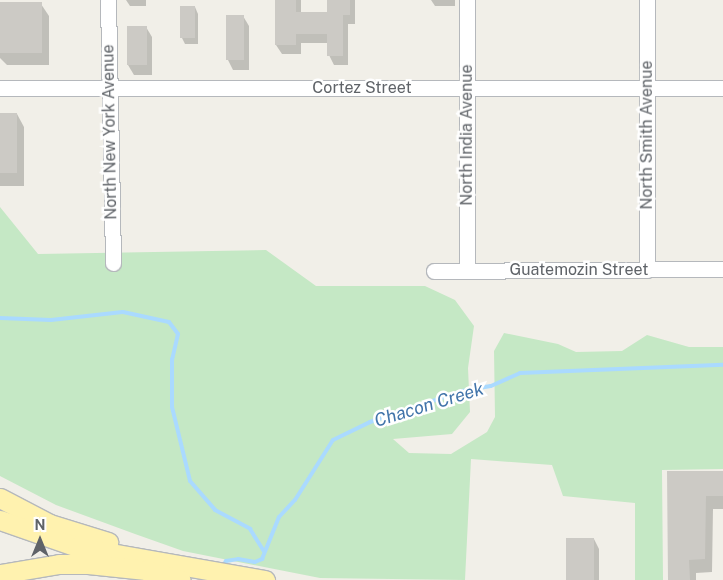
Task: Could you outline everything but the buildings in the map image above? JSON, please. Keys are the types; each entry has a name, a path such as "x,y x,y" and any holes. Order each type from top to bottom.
{"main road":[{"path":"0,498 50,524 187,573"},
{"path":"0,520 77,547 187,573"},
{"path":"0,574 59,564 88,564 264,580"},
{"path":"17,580 83,572 170,580"}],"street":[{"name":"North New York Avenue","path":"108,0 114,263"},
{"name":"North India Avenue","path":"467,0 467,271"},
{"name":"North Smith Avenue","path":"647,0 647,270"},
{"name":"Cortez Street","path":"0,88 723,88"},
{"name":"Guatemozin Street","path":"434,271 723,269"}],"green space":[{"path":"0,207 38,254 266,250 316,286 425,286 455,300 474,326 468,368 470,412 452,434 393,439 409,453 451,454 487,432 495,417 494,351 504,333 558,344 576,352 622,351 647,335 689,347 723,347 723,469 662,470 663,580 635,580 635,503 563,496 552,465 471,459 465,580 320,578 183,551 135,534 56,505 0,476"}],"waterway":[{"path":"0,318 51,320 123,312 169,322 178,334 172,359 172,407 190,481 215,510 250,529 264,551"},
{"name":"Chacon Creek","path":"223,566 226,561 238,559 255,562 262,559 279,517 295,500 333,440 370,422 462,391 491,386 520,373 723,365"}]}
